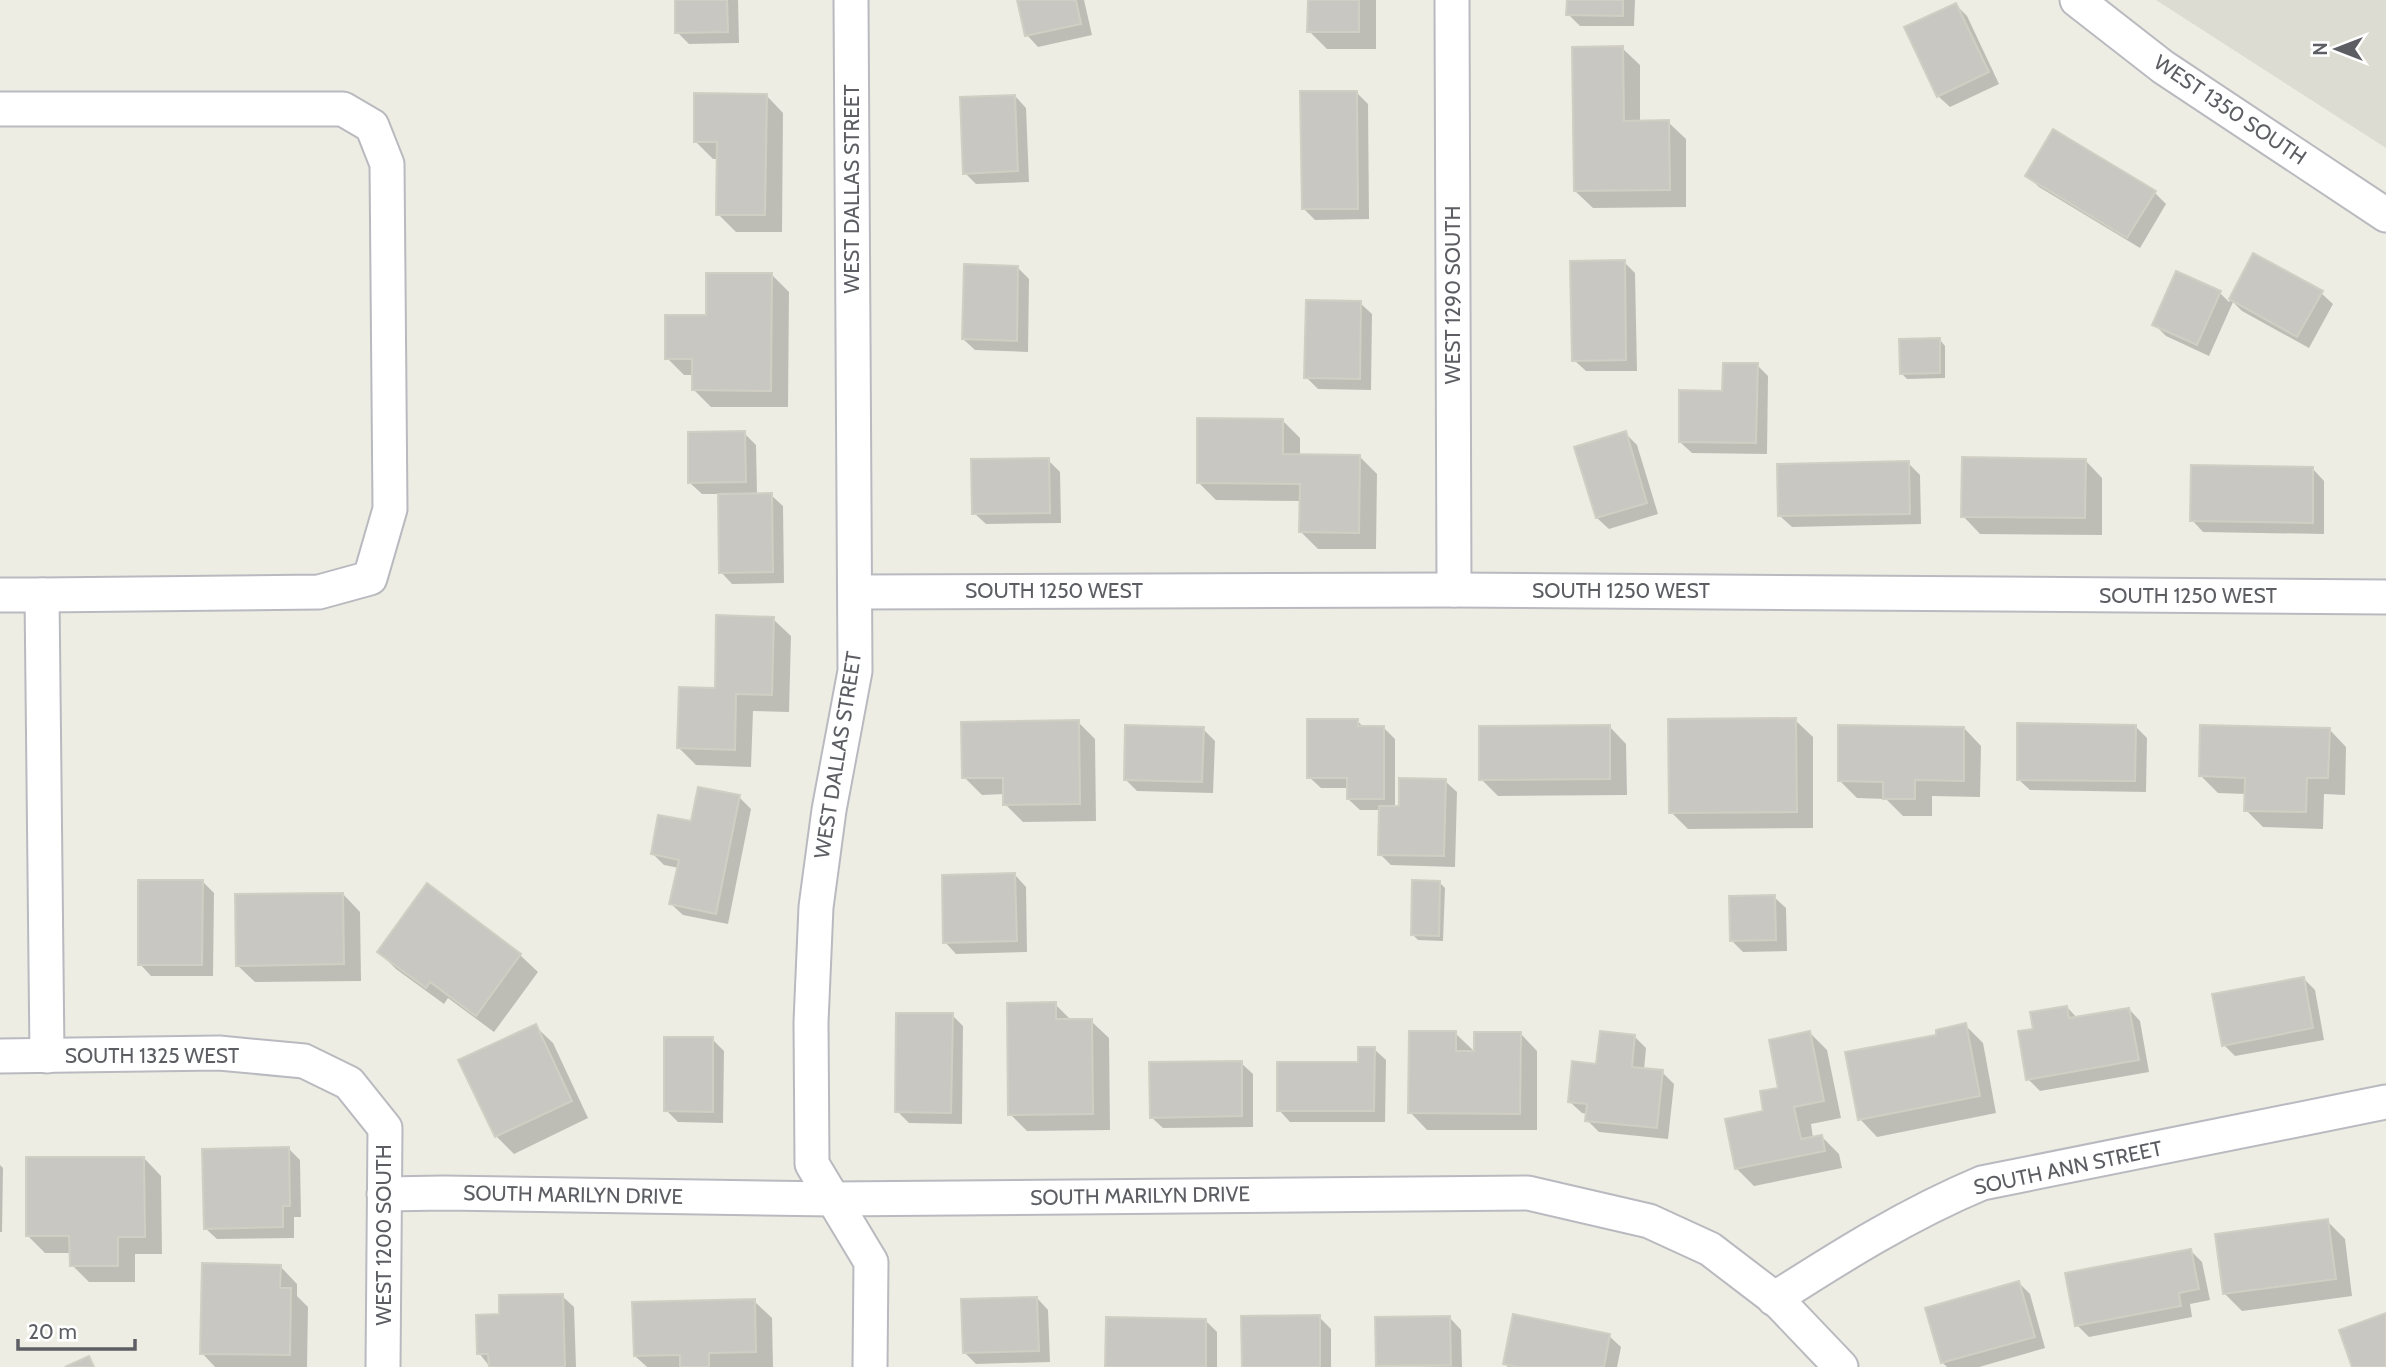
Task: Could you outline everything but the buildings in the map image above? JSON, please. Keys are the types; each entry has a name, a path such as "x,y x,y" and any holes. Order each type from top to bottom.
{"street":[{"name":"WEST DALLAS STREET","path":"851,0 855,671 829,810 816,907 811,1010 812,1164 871,1262 870,1367"},
{"name":"WEST 1290 SOUTH","path":"1452,0 1454,590"},
{"name":"WEST 1350 SOUTH","path":"2077,0 2163,67 2386,215"},
{"path":"0,109 343,109 372,126 387,164 390,509 370,578 318,592 0,595"},
{"name":"SOUTH 1250 WEST","path":"855,593 1454,590 2386,597"},
{"path":"42,595 47,1056"},
{"name":"SOUTH 1325 WEST","path":"0,1056 219,1053 303,1061"},
{"name":"WEST 1200 SOUTH","path":"303,1061 349,1083 385,1128 383,1367"},
{"name":"SOUTH ANN STREET","path":"1774,1299 1867,1240 1982,1183 2386,1102"},
{"name":"SOUTH MARILYN DRIVE","path":"384,1194 833,1199 1528,1193 1649,1221 1710,1249 1774,1299 1841,1367"}],"shaded area":[{"path":"2156,0 2386,0 2386,148"}]}
